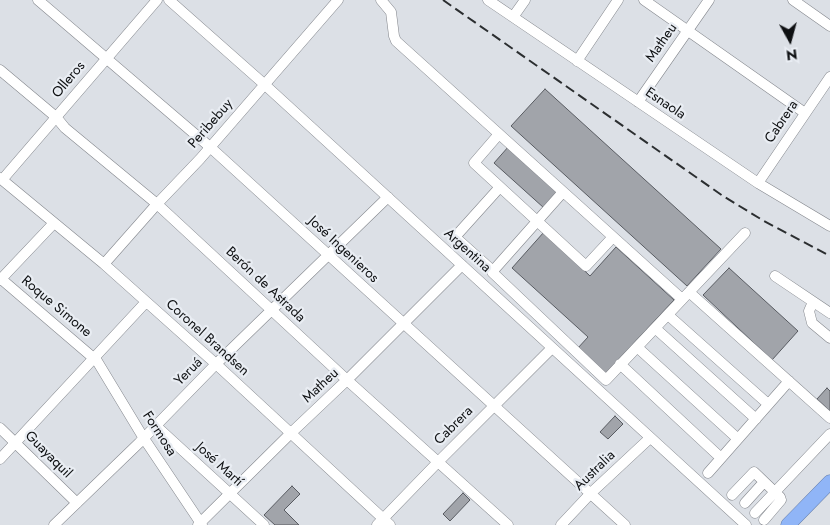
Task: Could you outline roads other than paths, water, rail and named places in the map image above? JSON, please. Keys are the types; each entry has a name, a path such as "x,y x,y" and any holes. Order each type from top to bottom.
{"highway":[{"path":"788,525 830,482"}],"street":[{"name":"José Ingenieros","path":"38,0 210,147 625,525"},
{"name":"Olleros","path":"1,179 157,0"},
{"name":"Argentina","path":"169,0 264,84 746,525"},
{"name":"Peribebuy","path":"104,264 210,147 338,0"},
{"path":"381,0 391,12 396,41 613,237 789,381 830,418"},
{"name":"Esnaola","path":"488,0 758,183 830,226"},
{"path":"513,17 525,0"},
{"path":"578,61 618,0"},
{"path":"644,0 805,113"},
{"name":"Matheu","path":"638,102 709,0"},
{"path":"793,0 830,26"},
{"name":"Berón de Astrada","path":"0,70 65,128 157,204 347,380 508,525"},
{"name":"Cabrera","path":"758,183 830,77"},
{"path":"499,134 474,163 586,266 613,237"},
{"name":"Coronel Brandsen","path":"1,179 104,264 216,364 291,433 383,523"},
{"path":"500,187 455,237 606,380 745,233"},
{"path":"493,271 564,192"},
{"name":"Yeruá","path":"54,525 216,364 388,198"},
{"path":"0,279 54,223"},
{"name":"Matheu","path":"200,524 462,266"},
{"path":"775,276 830,313"},
{"name":"Roque Simone","path":"0,279 93,358"},
{"path":"0,459 146,302"},
{"path":"813,302 809,311 812,323 830,338"},
{"path":"668,315 768,404"},
{"path":"654,328 756,419"},
{"path":"637,347 738,439"},
{"name":"Cabrera","path":"383,523 438,462 552,348"},
{"name":"Formosa","path":"93,358 200,524"},
{"path":"620,364 721,458"},
{"path":"708,473 789,381"},
{"name":"José Martí","path":"155,425 264,525"},
{"name":"Guayaquil","path":"0,428 77,503"},
{"path":"755,513 830,434"},
{"name":"Australia","path":"561,525 591,493 650,438"},
{"path":"732,495 754,472 780,500 764,520"},
{"path":"745,503 764,482"}],"railway":[{"path":"443,0 723,196 764,221 830,256"}]}
